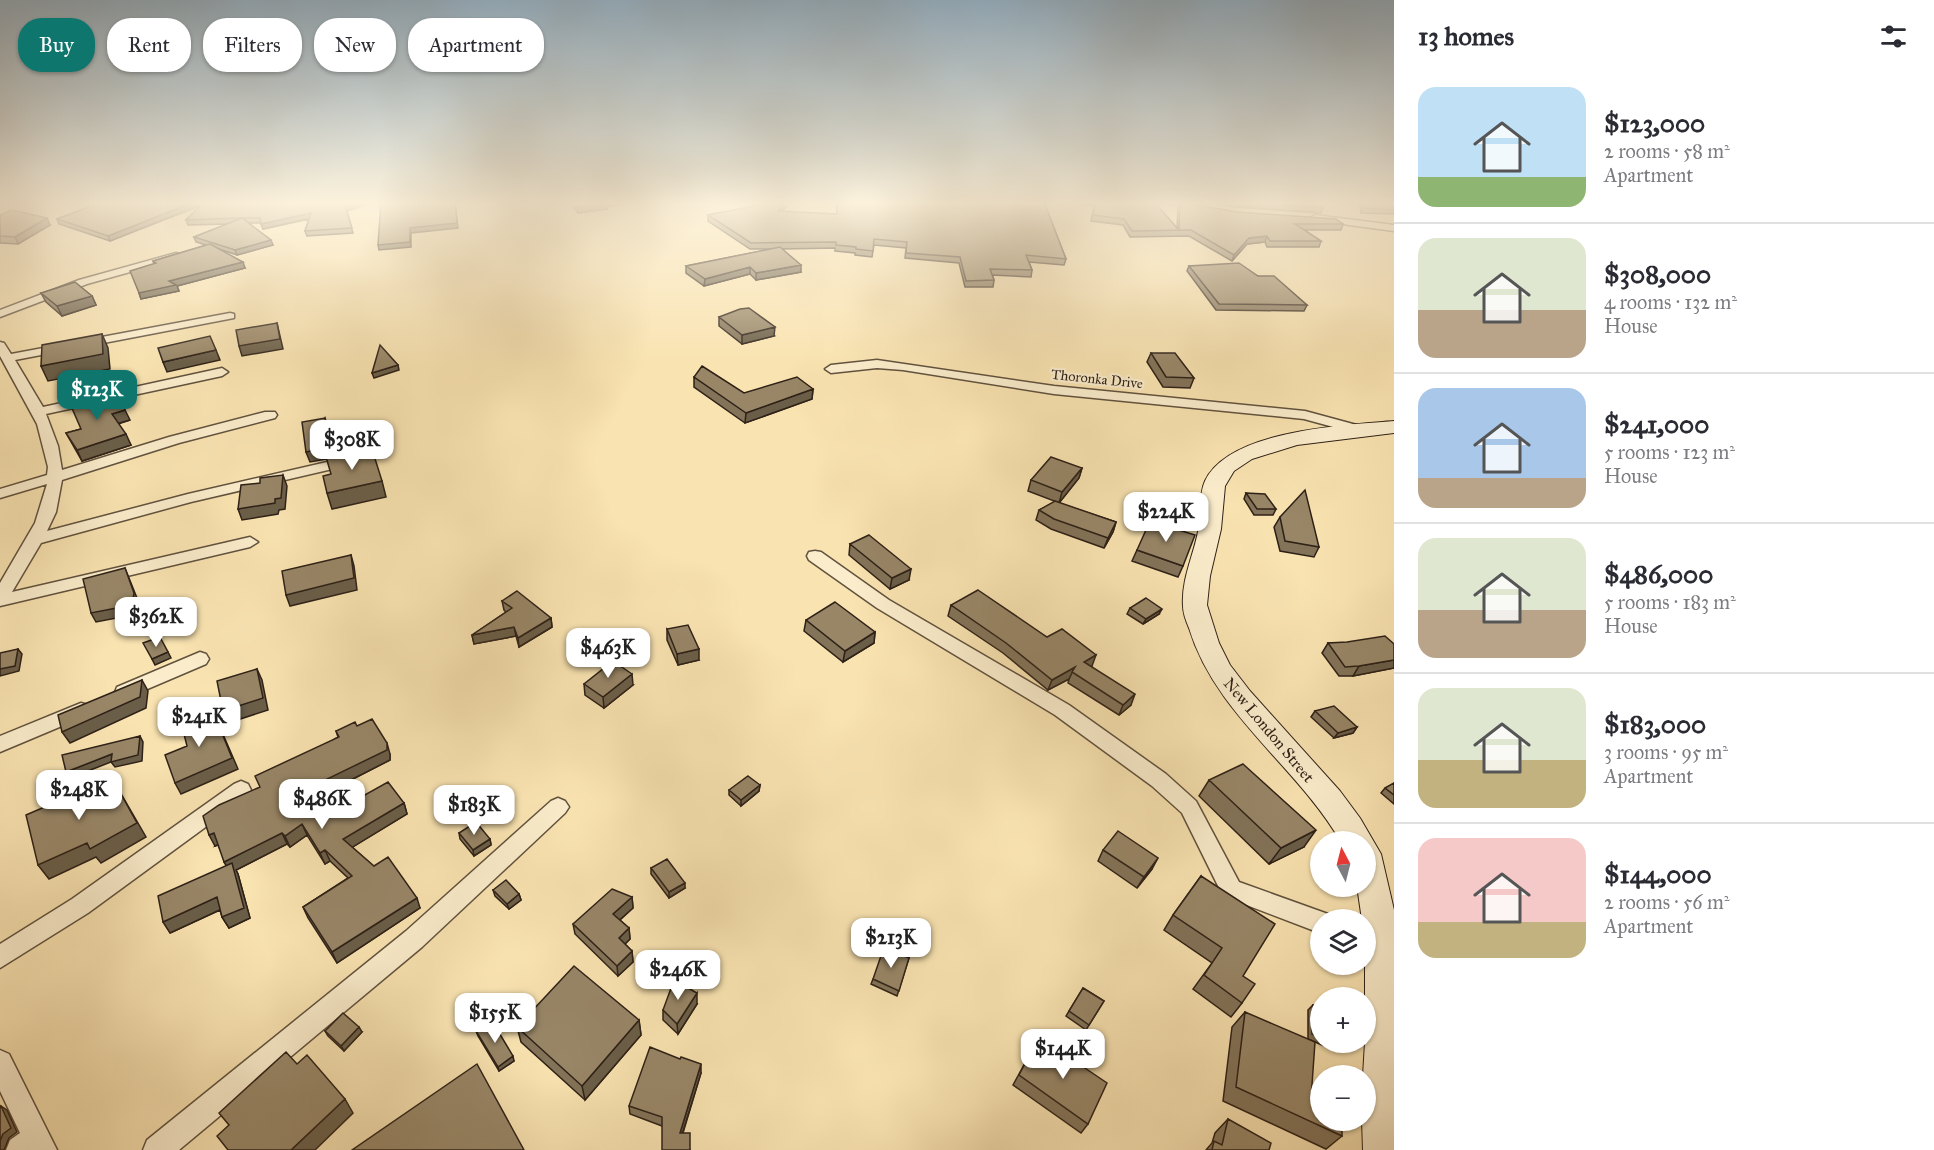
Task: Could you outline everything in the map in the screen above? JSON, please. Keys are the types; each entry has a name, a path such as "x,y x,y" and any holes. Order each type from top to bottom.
{"street":[{"path":"0,314 83,282 176,256"},
{"path":"0,598 48,512 54,477 53,452 47,430 4,352 230,316"},
{"name":"Thoronka Drive","path":"831,369 877,364 903,366 1054,390 1305,415 1359,430"},
{"path":"39,412 222,372"},
{"path":"0,494 174,440 270,415"},
{"name":"New London Street","path":"1350,831 1328,799 1235,693 1216,666 1204,638 1195,607 1199,569 1211,528 1216,479 1222,470 1244,456 1279,443 1359,430 1394,427"},
{"path":"33,540 188,498 360,459"},
{"path":"0,598 250,542"},
{"path":"815,556 883,604 1062,710 1159,780 1189,807 1231,889 1310,918"},
{"path":"0,744 200,659"},
{"path":"0,957 80,906 241,790"},
{"path":"157,1150 414,939 558,807"},
{"path":"1376,876 1384,912 1377,944 1391,976 1381,1118 1383,1150"},
{"path":"0,1063 33,1146"}],"building":[{"path":"171,256 231,256 243,262 169,281 176,285 139,293 130,271 156,263 153,261"},
{"path":"737,256 790,256 801,265 756,273 750,267 705,279 686,266"},
{"path":"942,256 1026,256 1032,270 990,269 994,280 966,281 960,257"},
{"path":"1033,256 1065,256 1066,259"},
{"path":"1239,263 1258,276 1274,276 1307,305 1219,304 1189,266"},
{"path":"75,282 92,296 57,306 41,293"},
{"path":"749,308 775,327 742,335 719,317"},
{"path":"277,323 280,339 239,346 236,330"},
{"path":"102,334 103,354 41,366 42,345"},
{"path":"210,336 216,350 163,362 158,348"},
{"path":"380,345 398,365 372,373"},
{"path":"1151,353 1175,353 1194,378 1166,377"},
{"path":"702,366 744,393 797,377 813,389 746,413 694,377"},
{"path":"117,393 125,410 112,414 126,434 77,450 66,433 81,429 71,406"},
{"path":"325,418 330,447 306,452 302,422"},
{"path":"372,449 382,481 327,493 323,476 331,474 326,457"},
{"path":"1051,457 1082,468 1062,492 1031,480"},
{"path":"283,475 281,498 275,499 275,503 238,509 241,485 260,483 260,478"},
{"path":"1305,490 1319,547 1285,541 1280,517"},
{"path":"1246,493 1265,494 1276,509 1257,509"},
{"path":"1055,501 1116,522 1108,538 1054,519 1039,510"},
{"path":"1150,521 1195,535 1183,566 1137,550"},
{"path":"869,535 911,569 892,578 850,544"},
{"path":"351,555 354,578 286,595 282,571"},
{"path":"125,568 134,593 132,605 91,613 83,579"},
{"path":"978,590 1047,637 1062,629 1096,655 1084,662 1135,694 1123,705 1072,672 1075,667 1052,680 1006,643 951,605"},
{"path":"517,591 551,618 518,638 514,627 472,635 512,608 502,601"},
{"path":"1146,598 1162,609 1146,619 1130,608"},
{"path":"835,602 875,632 845,651 806,620"},
{"path":"688,625 699,649 677,654 667,629"},
{"path":"1385,636 1394,644 1394,660 1359,666 1345,667 1328,643 1347,642"},
{"path":"160,637 168,652 152,659 143,643"},
{"path":"18,649 15,666 0,669 0,653"},
{"path":"613,661 632,674 603,697 584,684"},
{"path":"257,669 263,698 223,711 217,681"},
{"path":"142,680 140,697 62,732 58,715"},
{"path":"1334,706 1357,727 1338,733 1315,711"},
{"path":"213,711 232,758 175,783 165,755 187,746 181,722"},
{"path":"372,719 387,743 387,750 323,781 338,810 388,782 404,803 343,839 374,866 388,857 417,898 332,952 303,907 352,876 325,850 320,853 302,824 285,836 282,833 224,862 214,833 209,835 203,816 219,805 260,787 255,776 339,737 336,731 355,722 357,726"},
{"path":"140,736 138,755 111,762 112,754 66,772 62,755"},
{"path":"1243,764 1316,830 1310,831 1281,848 1209,780"},
{"path":"748,776 760,785 741,800 729,790"},
{"path":"112,778 137,823 90,849 87,843 38,865 26,815"},
{"path":"1394,783 1394,795 1385,788"},
{"path":"476,822 490,839 473,850 459,833"},
{"path":"1118,831 1158,858 1144,877 1103,850"},
{"path":"667,859 685,883 669,892 651,868"},
{"path":"232,863 244,908 222,917 217,897 163,922 158,896"},
{"path":"1201,876 1275,924 1243,976 1255,984 1242,1003 1204,975 1222,948 1173,915"},
{"path":"506,880 519,894 507,904 493,890"},
{"path":"612,889 632,897 613,914 629,928 619,938 632,951 617,966 573,924"},
{"path":"884,947 909,958 899,991 873,979"},
{"path":"574,966 639,1020 582,1086 517,1027"},
{"path":"674,980 697,993 677,1024 663,1010"},
{"path":"1083,988 1104,1001 1089,1025 1069,1011"},
{"path":"1245,1012 1310,1040 1310,1053 1314,1053 1313,1065 1310,1065 1310,1121 1236,1087"},
{"path":"343,1013 359,1027 341,1046 325,1031"},
{"path":"492,1021 513,1056 498,1067 476,1031"},
{"path":"1039,1037 1107,1083 1088,1124 1019,1075"},
{"path":"650,1047 680,1059 681,1057 701,1064 680,1133 690,1133 690,1150 662,1150 662,1117 629,1106"},
{"path":"286,1052 297,1064 307,1055 345,1099 291,1150 228,1150 217,1136 229,1125 219,1113"},
{"path":"477,1064 524,1150 352,1150"},
{"path":"0,1106 11,1128 3,1134 0,1141"},
{"path":"1228,1119 1271,1143 1269,1150 1212,1150 1214,1141 1222,1145"},
{"path":"1331,1131 1342,1131 1342,1136"}]}
